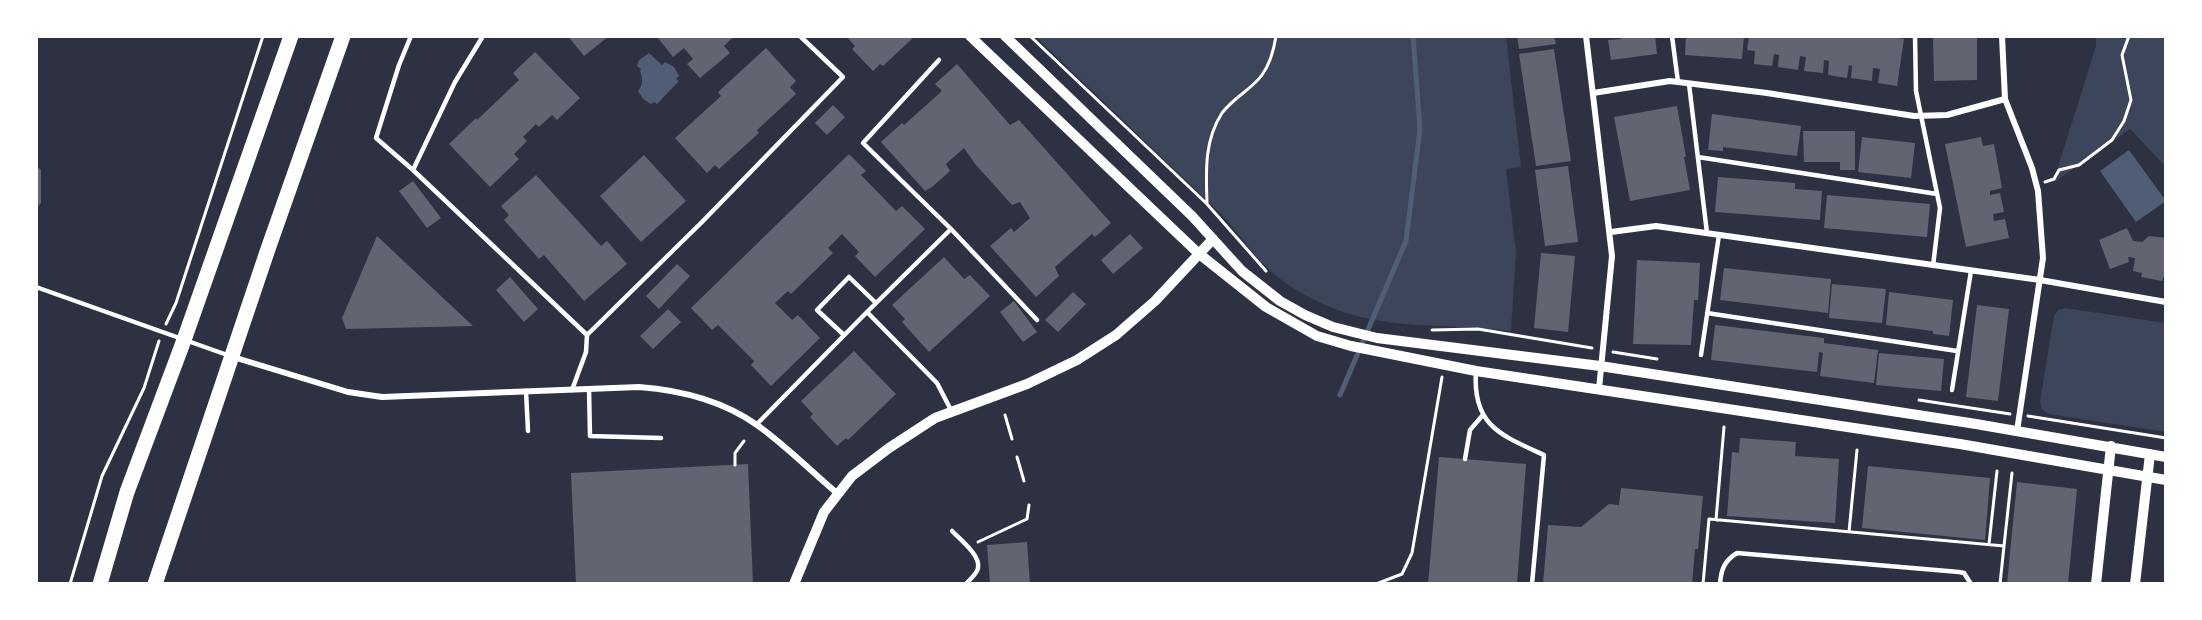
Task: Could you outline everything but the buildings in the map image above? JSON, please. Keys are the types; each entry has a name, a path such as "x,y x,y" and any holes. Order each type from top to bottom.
{"main road":[{"path":"100,584 127,492 184,340 291,36"},
{"path":"155,584 268,249 343,36"}],"street":[{"path":"970,36 1198,253 1266,307 1317,336 1372,351 1476,370 1869,430 2166,480"},
{"path":"1005,36 1192,216 1242,271 1280,301 1333,327 1377,338 1600,366 2111,446 2166,457"},
{"path":"1586,36 1612,255 1599,389"},
{"path":"2002,36 2005,99 2032,168 2036,185 2043,258 2017,431"},
{"path":"1593,93 1670,81 1923,116 1947,115 2005,99"},
{"path":"1611,232 1656,226 2040,280 2166,302"},
{"path":"794,584 824,512 852,476 935,418 1027,384 1077,360 1116,335 1155,301 1213,239"},
{"path":"233,357 348,392 382,397 639,387 669,389 726,408 757,424 838,494"},
{"path":"2096,584 2111,446"},
{"path":"2135,584 2150,454"}],"lane":[{"path":"411,36 376,138 588,335"},
{"path":"413,170 455,82 483,36"},
{"path":"572,390 586,351 588,335 843,77 800,36"},
{"path":"1672,36 1678,82"},
{"path":"1915,36 1916,91 1923,116 1940,208 1933,266"},
{"path":"939,60 863,143 951,229 1037,320"},
{"path":"1689,84 1707,233"},
{"path":"1698,157 1937,194"},
{"path":"757,424 951,229"},
{"path":"1701,354 1719,235"},
{"path":"1952,390 1971,271"},
{"path":"844,335 817,310 849,278 876,303"},
{"path":"36,286 233,357"},
{"path":"867,312 937,383 952,412"},
{"path":"1707,313 1957,351"},
{"path":"1476,370 1474,391 1482,416 1494,428 1544,455 1532,584"},
{"path":"589,389 590,436 661,438"},
{"path":"526,392 528,431"},
{"path":"1465,459 1470,430 1482,416"},
{"path":"952,531 977,558 979,565 966,584"},
{"path":"1720,584 1724,565 1737,553 1964,573 1971,584"}],"path":[{"path":"70,584 102,476 144,388 162,332 176,303 263,36"},
{"path":"1030,36 1207,204 1269,274"},
{"path":"1207,204 1206,158 1212,134 1223,112 1262,75 1274,50 1276,36"},
{"path":"2036,185 2054,179 2059,170 2079,165 2112,140 2124,121 2131,100 2122,56 2129,36"},
{"path":"1376,584 1402,574 1412,553 1442,376"},
{"path":"1005,415 1011,439"},
{"path":"1716,520 1724,428"},
{"path":"735,465 735,453 744,441"},
{"path":"1849,532 1857,450"},
{"path":"1017,457 1024,481"},
{"path":"1989,545 1996,471"},
{"path":"2000,584 2012,473"},
{"path":"980,549 975,543 1027,519 1029,505"},
{"path":"1702,584 1709,519 2004,546"}],"shaded area":[{"path":"1035,36 1506,36 1521,167 1506,169 1516,253 1511,331 1378,321 1335,309 1291,287 1263,263 1219,212"},
{"path":"2096,36 2166,36 2166,167 2130,129 2053,183 2096,46"},
{"path":"649,53 662,65 665,62 674,67 679,76 676,79 679,81 657,104 654,102 651,104 643,99 638,91 642,79 641,69 637,66 639,60"},
{"path":"2129,150 2166,201 2136,222 2100,171"},
{"path":"2065,308 2166,323 2166,432 2048,414 2042,409 2040,402 2054,316 2058,310"}],"waterway":[{"path":"1340,395 1406,241 1420,129 1413,36"}]}
